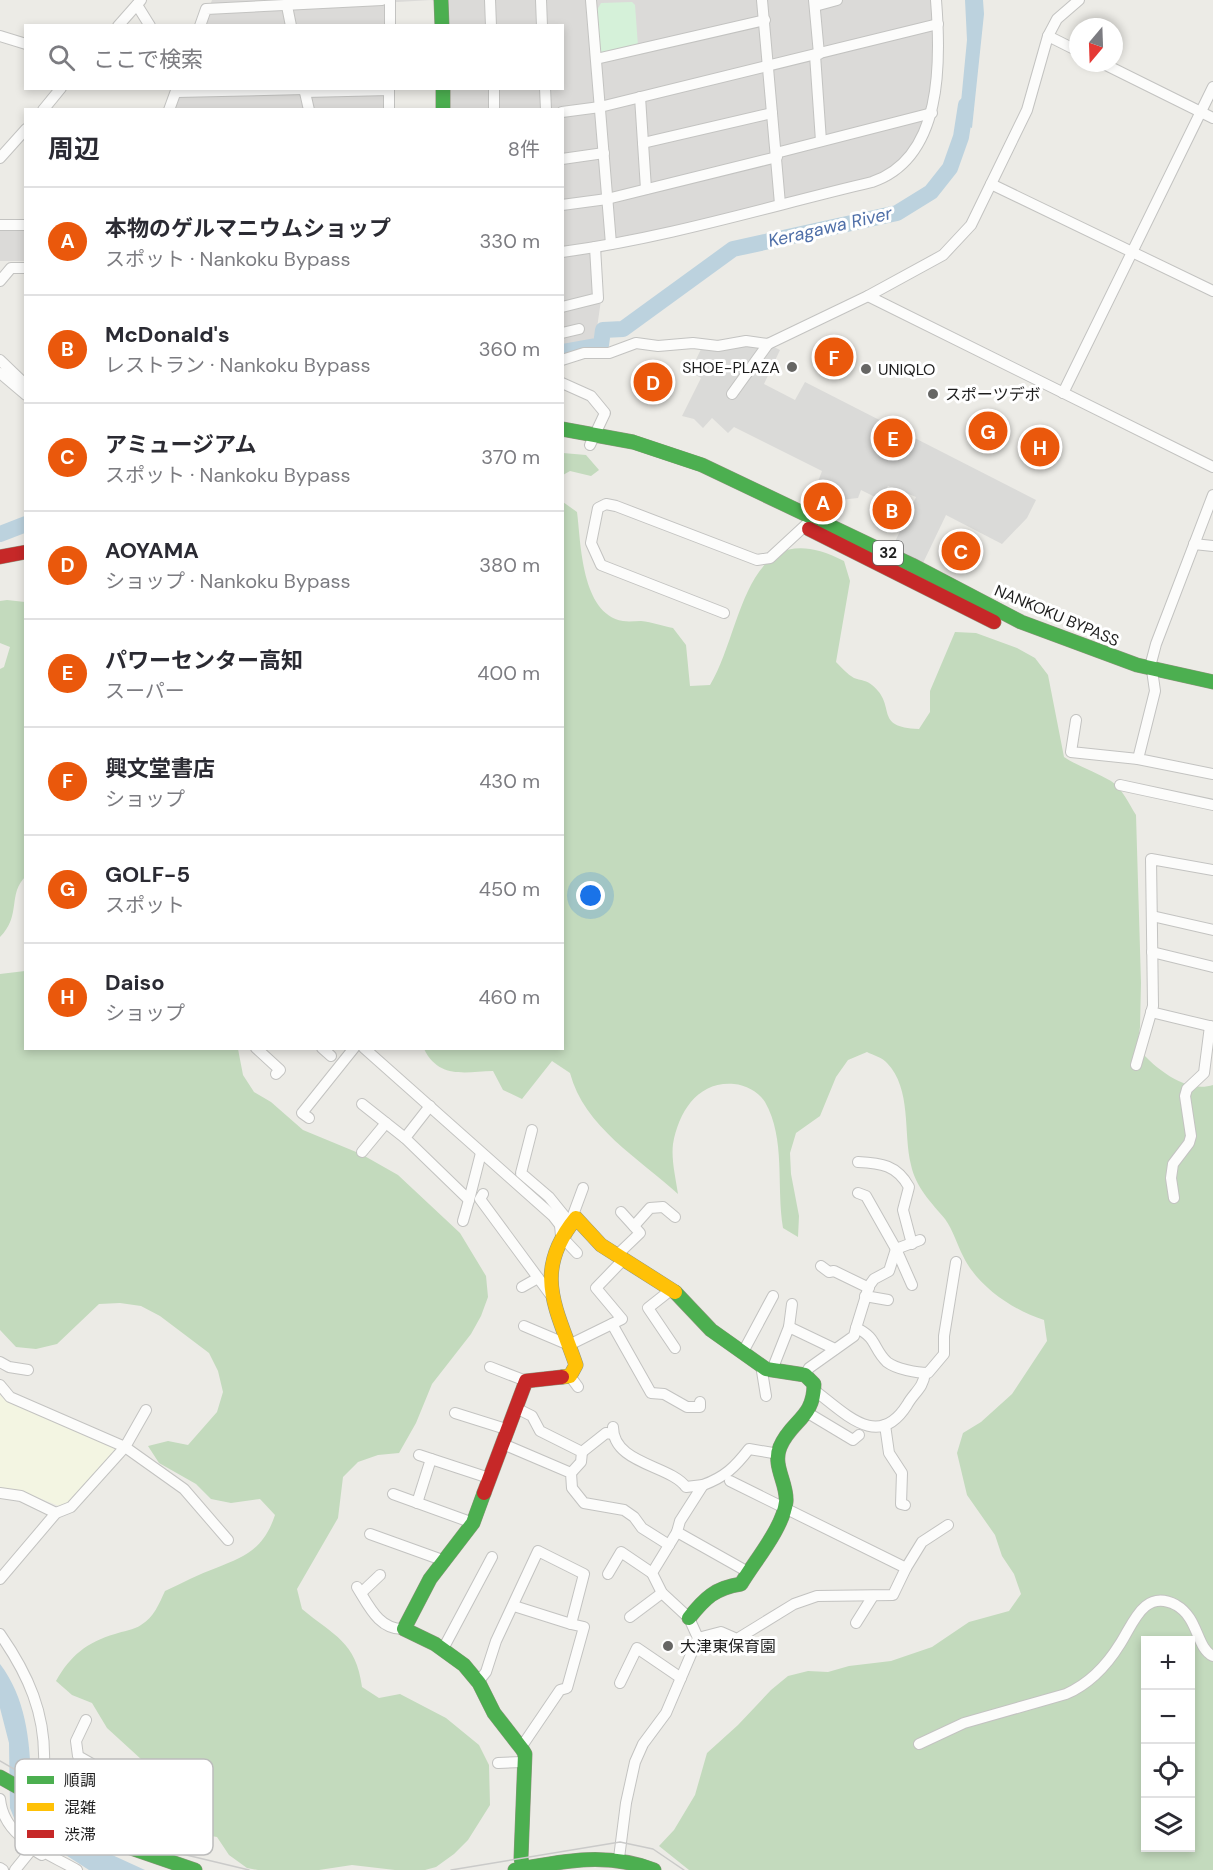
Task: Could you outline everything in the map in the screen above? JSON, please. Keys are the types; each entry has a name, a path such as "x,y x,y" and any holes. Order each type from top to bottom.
{"main road":[{"path":"441,0 442,24"},
{"path":"443,90 443,108"},
{"name":"NANKOKU BYPASS","path":"564,430 593,439 652,447 702,465 809,523 912,565 1022,622 1155,676 1213,693"},
{"name":"NANKOKU BYPASS","path":"564,441 593,439"},
{"path":"0,557 24,552"},
{"path":"0,569 24,565"},
{"name":"NANKOKU BYPASS","path":"1155,676 1213,681"},
{"path":"654,1870 619,1858 591,1857 519,1869 524,1762 522,1746 496,1716 478,1682 443,1649 404,1629 430,1580 472,1523 518,1409 526,1381 574,1382 576,1365 550,1294 549,1272 561,1230 575,1216 619,1258 662,1282 682,1297 711,1330 766,1368 805,1375 814,1384 812,1408 779,1447 778,1462 785,1485 785,1506 741,1584 722,1585 715,1589 689,1618"},
{"path":"147,1855 195,1870"}],"street":[{"path":"201,24 208,4 287,6 382,0"},
{"path":"390,0 390,24"},
{"path":"490,0 491,24"},
{"path":"541,0 542,24"},
{"path":"591,0 611,244"},
{"path":"762,0 780,204"},
{"path":"821,141 814,3 837,0"},
{"path":"564,252 611,244 872,183 894,173 912,156 932,113 938,24 936,0"},
{"path":"732,394 768,344 868,296 943,255 970,225 1027,110 1048,36 1057,19 1078,0"},
{"path":"120,24 139,2 149,24"},
{"path":"287,6 291,24"},
{"path":"596,59 765,20"},
{"path":"564,112 600,107 938,24"},
{"path":"0,36 24,44"},
{"path":"1048,36 1069,46"},
{"path":"1120,72 1213,118"},
{"path":"1063,393 1213,87"},
{"path":"45,108 60,90"},
{"path":"170,108 176,90 305,90 309,108"},
{"path":"389,90 389,108"},
{"path":"494,90 494,108"},
{"path":"545,90 546,108"},
{"path":"640,97 646,189"},
{"path":"643,143 772,113"},
{"path":"564,205 607,199 932,113"},
{"path":"0,158 24,131"},
{"path":"564,159 604,153"},
{"path":"991,184 1213,291"},
{"path":"0,225 24,225"},
{"path":"564,306 598,298 596,247"},
{"path":"1,277 11,268 24,268"},
{"path":"868,296 1213,467"},
{"path":"564,333 579,329"},
{"path":"564,359 584,353 609,353 636,343 658,346 693,343 718,346 746,341 768,344"},
{"path":"0,360 24,383"},
{"path":"0,373 24,393"},
{"path":"564,384 591,396 602,407 605,413 593,439"},
{"path":"1138,759 1155,676 1151,663 1156,644 1213,495"},
{"path":"724,613 601,565 591,543 598,508 606,504 616,506 757,560 770,558 809,523"},
{"path":"1194,544 1213,546"},
{"path":"1076,720 1071,752 1138,759 1213,774"},
{"path":"1120,786 1213,805"},
{"path":"1136,1065 1151,1012 1151,859 1213,870"},
{"path":"1152,916 1213,930"},
{"path":"1152,952 1213,967"},
{"path":"1151,1012 1211,1027 1204,1073 1187,1089 1185,1096 1191,1136 1189,1143 1173,1164 1171,1178 1174,1198"},
{"path":"258,1050 280,1070 276,1074"},
{"path":"309,1118 302,1113 352,1050"},
{"path":"366,1050 481,1153 561,1230 576,1253"},
{"path":"362,1104 405,1138 469,1200"},
{"path":"405,1138 430,1106"},
{"path":"362,1152 386,1123"},
{"path":"532,1130 521,1173 575,1216 582,1188"},
{"path":"464,1221 481,1153"},
{"path":"858,1162 886,1164 903,1177 909,1187 903,1210 916,1242 896,1249"},
{"path":"858,1193 866,1196 896,1249 912,1285"},
{"path":"483,1194 480,1200 550,1294"},
{"path":"549,1197 566,1218 561,1230"},
{"path":"634,1226 650,1208 663,1207 675,1217"},
{"path":"524,1326 569,1345 621,1319 596,1288 640,1233 621,1212"},
{"path":"805,1375 808,1368 854,1336 867,1292 874,1279 889,1272 896,1249"},
{"path":"814,1390 864,1425 885,1425 894,1422 924,1386 925,1373 945,1354 944,1336 956,1262"},
{"path":"821,1266 829,1272 834,1270 882,1301 888,1300"},
{"path":"522,1287 538,1278"},
{"path":"662,1282 667,1293 648,1308 675,1348"},
{"path":"743,1352 772,1296"},
{"path":"766,1396 766,1368 789,1327 792,1304"},
{"path":"612,1324 651,1393 664,1394 687,1407 700,1407 700,1402"},
{"path":"789,1327 835,1348"},
{"path":"856,1328 875,1340 888,1363 925,1373"},
{"path":"0,1362 9,1367 28,1370"},
{"path":"490,1367 526,1381"},
{"path":"0,1385 10,1398 125,1447 184,1489 228,1540"},
{"path":"518,1409 532,1416 540,1431 582,1452"},
{"path":"0,1579 56,1513 71,1507 125,1447 146,1410"},
{"path":"455,1413 509,1430"},
{"path":"808,1413 853,1440 859,1435"},
{"path":"885,1425 889,1453 902,1473 901,1504 905,1505"},
{"path":"669,1545 642,1528 624,1510 584,1503 572,1488 571,1473 581,1462 582,1452 606,1433 613,1431 631,1456 649,1467 680,1479 686,1487 703,1485 723,1477 734,1468 749,1449 779,1454"},
{"path":"503,1444 571,1473"},
{"path":"419,1455 489,1478"},
{"path":"417,1503 431,1459"},
{"path":"730,1480 906,1568"},
{"path":"652,1573 677,1533 680,1521 703,1485"},
{"path":"0,1493 21,1496 56,1513"},
{"path":"393,1494 472,1523"},
{"path":"698,1638 721,1632 737,1639 794,1604 816,1596 893,1595 922,1542 948,1525"},
{"path":"677,1533 748,1572"},
{"path":"370,1534 445,1561"},
{"path":"478,1682 486,1672 496,1641 538,1551 584,1574 571,1624"},
{"path":"608,1574 621,1552 652,1573 662,1593 689,1618 698,1638 666,1713 643,1744 635,1762 626,1803 619,1858"},
{"path":"443,1649 492,1557"},
{"path":"380,1575 359,1590 380,1621 394,1629 404,1629"},
{"path":"630,1617 662,1593"},
{"path":"856,1623 873,1596"},
{"path":"919,1744 964,1723 1082,1687 1120,1645 1136,1613 1158,1600 1178,1606 1198,1630 1203,1648 1213,1656"},
{"path":"514,1606 584,1627 567,1688 560,1690 522,1746"},
{"path":"0,1634 24,1671 40,1715 45,1738 44,1759"},
{"path":"620,1683 637,1648 681,1678"},
{"path":"83,1759 78,1756 76,1741 86,1720"},
{"path":"498,1763 524,1762"},
{"path":"2,1787 2,1814 15,1833"},
{"path":"15,1870 28,1855"},
{"path":"43,1855 69,1870"},
{"path":"52,1855 77,1870"}],"shaded area":[{"path":"212,0 431,0 381,3 386,7 386,24 203,24"},
{"path":"431,0 941,0 942,36 921,147 915,159 897,176 887,182 602,252 600,255 601,300 595,342 564,349 564,108 449,108 449,90 564,90 564,24 449,24 448,4"},
{"path":"632,2 635,5 638,46 604,54 600,51 597,10 601,3"},
{"path":"180,90 386,90 386,108 174,108"},
{"path":"24,219 24,261 0,261 0,226"},
{"path":"748,344 772,346 780,350 764,384 795,400 805,382 1036,500 1027,518 1002,544 946,515 923,563 892,548 916,497 888,486 881,500 861,490 858,498 840,500 816,487 822,471 734,427 728,433 712,418 703,428 694,419 682,416 701,378 690,372 702,347"},
{"path":"0,1395 6,1401 116,1449 74,1501 59,1506 24,1492 0,1488"}],"green space":[{"path":"564,453 586,455 599,470 591,476 570,471 564,474"},
{"path":"564,503 577,512 586,575 599,605 609,616 623,621 645,622 673,628 686,645 690,686 710,685 752,582 767,563 786,551 811,549 844,561 850,581 836,662 851,676 870,684 880,693 890,720 895,724 919,729 930,712 930,691 955,632 976,633 1017,648 1035,658 1048,675 1064,757 1115,784 1136,815 1141,983 1137,1047 1152,1063 1181,1082 1192,1086 1213,1085 1213,1870 689,1870 659,1846 674,1830 695,1795 707,1753 788,1676 808,1671 828,1672 849,1666 891,1661 932,1647 969,1622 1009,1611 1021,1594 1014,1574 1002,1556 995,1535 967,1495 957,1453 963,1433 981,1422 1012,1394 1047,1341 1044,1320 1009,1304 987,1287 970,1267 948,1223 929,1201 913,1173 903,1098 895,1074 887,1063 867,1052 848,1060 836,1077 820,1116 796,1133 790,1153 791,1174 799,1216 798,1237 783,1228 776,1131 765,1102 752,1090 734,1084 721,1084 710,1087 692,1100 680,1120 673,1144 673,1163 678,1194 600,1126 587,1110 570,1073 552,1061 522,1099 503,1090 493,1071 453,1072 437,1065 425,1050 564,1050"},
{"path":"0,601 24,602 24,878 17,890 11,921 0,937 0,669 4,667 10,647 0,643"},
{"path":"24,971 24,1050 238,1050 243,1075 254,1092 271,1102 303,1130 361,1154 398,1175 460,1233 486,1276 488,1297 481,1316 471,1334 432,1384 416,1423 399,1453 378,1455 358,1462 343,1477 338,1518 297,1589 302,1609 333,1633 349,1649 355,1659 362,1687 379,1698 400,1694 446,1718 479,1745 489,1765 490,1805 468,1840 436,1867 425,1870 395,1870 352,1865 319,1870 247,1868 229,1855 217,1837 213,1836 213,1759 141,1759 107,1728 92,1703 72,1695 56,1681 67,1664 80,1651 105,1637 135,1628 146,1622 156,1610 165,1591 237,1559 253,1549 266,1536 275,1515 260,1499 231,1503 211,1499 196,1484 159,1463 148,1446 168,1441 188,1445 217,1412 223,1392 218,1371 209,1353 160,1316 141,1306 120,1303 99,1304 57,1344 36,1349 16,1347 0,1330 0,974"}],"water":[{"path":"965,0 983,0 984,14 972,128 959,123 967,40"},
{"path":"0,1664 11,1680 24,1716 30,1754 30,1759 15,1759 15,1820 10,1808 9,1743 0,1708"},
{"path":"66,1855 112,1855 145,1870 89,1870"}],"waterway":[{"name":"Keragawa River","path":"564,352 601,345 603,330 623,329 733,249 897,213 931,192 950,168 961,137 966,105"},
{"name":"Keragawa River","path":"0,534 24,525"}],"tram line":[{"path":"0,1761 15,1770"},
{"path":"451,1870 620,1842 653,1849 684,1870"},
{"path":"186,1855 249,1870"}],"traffic: fast":[{"path":"441,0 442,24"},
{"path":"443,90 443,108"},
{"path":"564,429 633,442 702,465 912,565 1021,622 1137,665 1213,682"},
{"path":"675,1292 711,1330 766,1369 805,1375 814,1384 810,1405 785,1438 778,1454 786,1495 780,1523 741,1584 717,1591 689,1618"},
{"path":"484,1493 473,1523 430,1579 404,1629 435,1644 464,1665 479,1683 494,1713 525,1754 521,1858 523,1869"},
{"path":"0,1777 15,1785"},
{"path":"151,1855 195,1870"},
{"path":"515,1870 585,1860 619,1861 654,1870"}],"traffic: slow":[{"path":"562,1377 570,1376 576,1365 556,1307 551,1273 563,1237 576,1218 601,1245 675,1292"}],"traffic: jam":[{"path":"809,529 994,622"},
{"path":"0,557 24,552"},
{"path":"484,1493 526,1381 562,1377"}],"place":[{"name":"興文堂書店","path":"834,357"},
{"name":"SHOE-PLAZA","path":"792,367"},
{"name":"UNIQLO","path":"866,369"},
{"name":"AOYAMA","path":"653,382"},
{"name":"スポーツデボ","path":"933,394"},
{"name":"GOLF-5","path":"988,431"},
{"name":"パワーセンター高知","path":"893,438"},
{"name":"Daiso","path":"1040,447"},
{"name":"本物のゲルマニウムショップ","path":"823,502"},
{"name":"McDonald's","path":"892,510"},
{"name":"アミュージアム","path":"961,551"},
{"name":"大津東保育園","path":"668,1646"}]}
